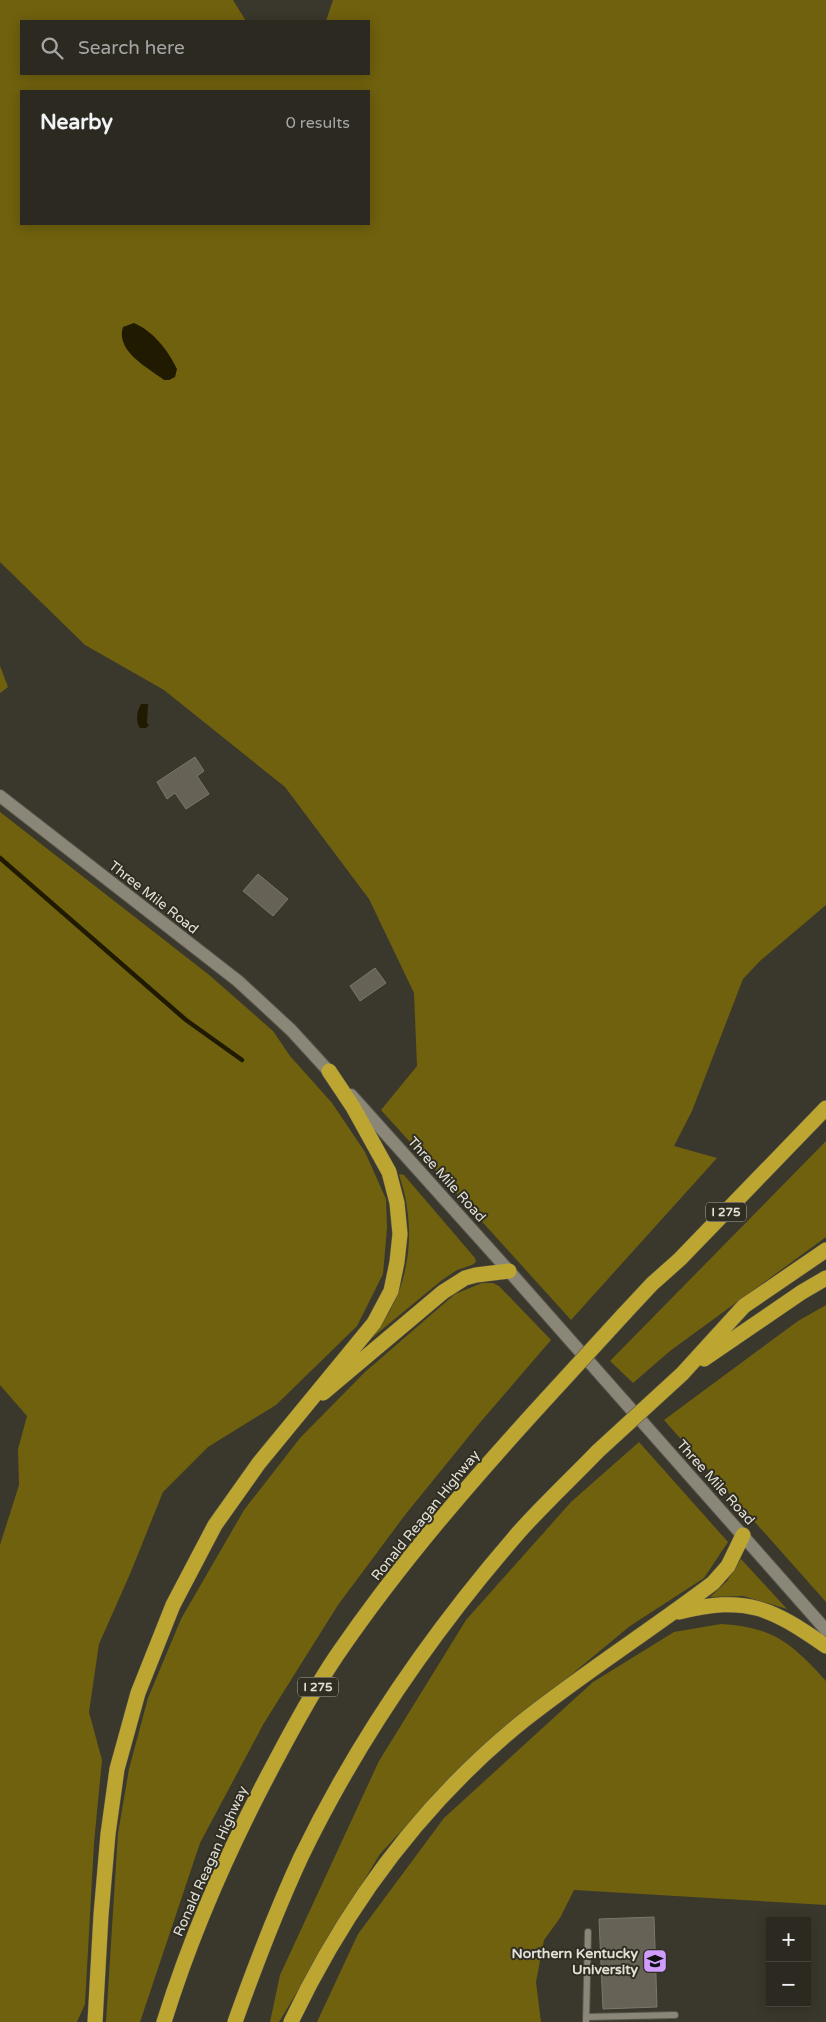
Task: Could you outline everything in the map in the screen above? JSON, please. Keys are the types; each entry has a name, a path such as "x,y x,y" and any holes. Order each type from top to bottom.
{"highway":[{"path":"95,2022 108,1834 117,1769 138,1693 173,1605 215,1525 259,1463 374,1323 391,1292 400,1234 397,1203 389,1172 363,1124 329,1071"},
{"name":"Ronald Reagan Highway","path":"164,2022 205,1907 233,1844 290,1734 336,1656 420,1543 547,1398 652,1284 680,1259 826,1108"},
{"path":"235,2022 264,1942 301,1858 332,1798 384,1709 425,1650 477,1582 520,1530 598,1451 682,1374 744,1306 826,1250"},
{"path":"306,1406 336,1384 443,1292 465,1278 509,1272"},
{"path":"682,1374 802,1292 826,1278"},
{"path":"291,2022 302,1998 347,1919 389,1858 440,1798 486,1753 524,1721 713,1582 728,1566 743,1535"},
{"path":"673,1613 711,1605 748,1606 772,1613 792,1623 826,1646"}],"street":[{"name":"Three Mile Road","path":"0,796 238,982 291,1030 509,1272 826,1630"}],"lane":[{"path":"588,1932 586,2020 675,2015"}],"shaded area":[{"path":"0,0 233,0 245,20 20,20 20,75 370,75 370,20 326,20 333,0 826,0 826,905 760,961 743,979 692,1111 674,1146 717,1158 571,1320 381,1110 417,1066 414,993 369,899 285,787 164,690 85,645 0,562"},
{"path":"134,323 154,336 164,348 177,369 175,377 164,380 134,358 128,351 122,336 123,327"},
{"path":"0,666 8,687 0,693"},
{"path":"141,704 148,704 147,723 149,725 146,728 140,728 137,722"},
{"path":"0,812 208,974 273,1031 290,1056 332,1103 365,1152 386,1199 387,1228 383,1274 357,1326 276,1405 208,1447 163,1492 99,1644 89,1712 102,1760 94,1843 85,2004 77,2022 0,2022 0,1545 19,1485 18,1449 27,1416 0,1385"},
{"path":"826,1141 826,1237 670,1351 633,1383 610,1361"},
{"path":"399,1174 404,1175 475,1258 476,1262 457,1270 442,1280 373,1337 392,1307 399,1291 407,1259 409,1225 406,1200"},
{"path":"482,1283 493,1283 499,1286 551,1340 478,1425 405,1515 338,1605 264,1723 200,1843 140,2022 106,2022 118,1833 129,1769 148,1698 181,1619 244,1510 300,1438 365,1372 455,1294"},
{"path":"826,1305 826,1602 664,1420 798,1321"},
{"path":"639,1442 728,1542 704,1578 630,1626 461,1766 380,1854 279,2022 270,2022 280,1975 379,1761 466,1620 571,1502"},
{"path":"741,1559 787,1609 743,1596 710,1597 727,1581"},
{"path":"721,1624 755,1629 781,1640 803,1657 826,1681 826,1905 574,1890 560,1918 544,1940 536,1982 541,2022 317,2022 358,1934 444,1818 593,1682 674,1632"}],"building":[{"path":"195,757 204,771 197,776 209,794 186,809 175,793 167,799 157,782"},
{"path":"258,874 288,899 273,916 243,891"},
{"path":"375,968 386,983 360,1001 350,986"},
{"path":"654,1917 657,2007 603,2009 599,1919"}],"waterway":[{"path":"0,858 186,1020 242,1060"}],"place":[{"name":"Northern Kentucky University","path":"655,1961"}]}
